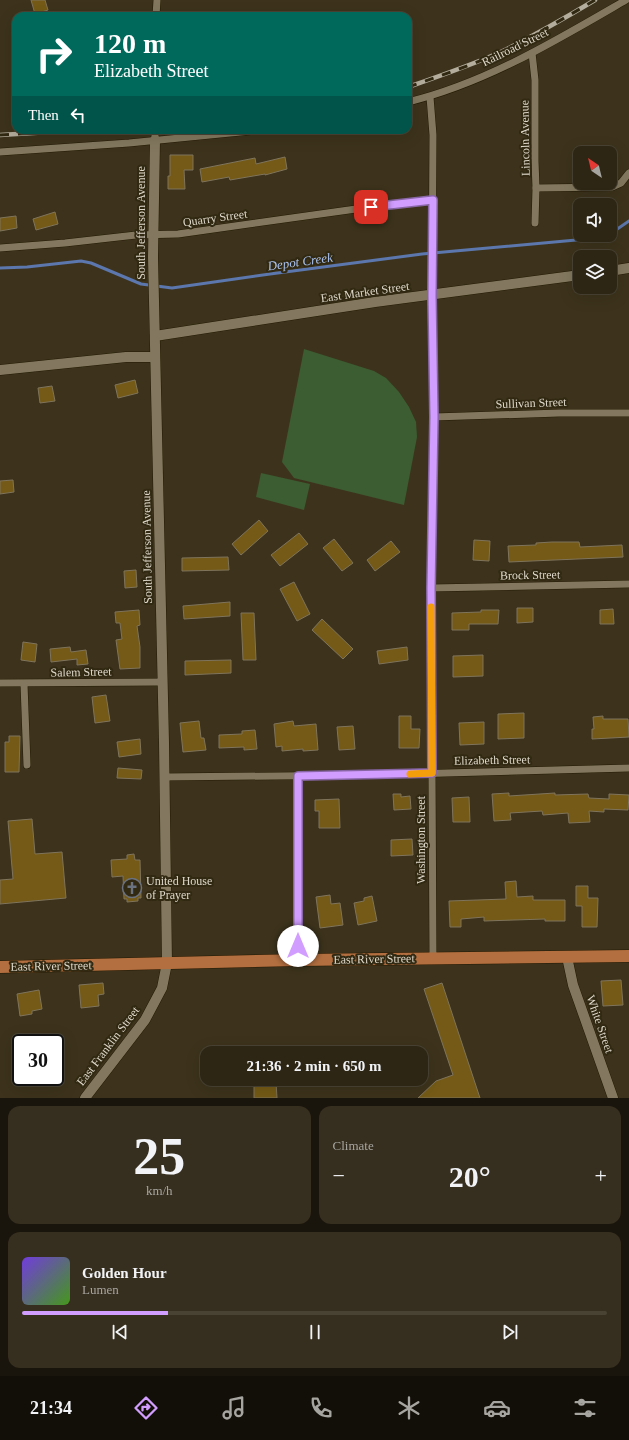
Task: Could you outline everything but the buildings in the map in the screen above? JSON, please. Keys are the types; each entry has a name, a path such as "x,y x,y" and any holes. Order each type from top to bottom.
{"main road":[{"name":"East River Street","path":"0,967 298,960 629,956"}],"street":[{"path":"156,0 156,12"},
{"name":"Railroad Street","path":"412,101 430,97 464,84 532,53 626,0"},
{"name":"Lincoln Avenue","path":"532,53 535,80 535,223"},
{"name":"Washington Street","path":"430,97 433,135 432,296 434,417 431,588 433,959"},
{"path":"0,152 176,134"},
{"name":"South Jefferson Avenue","path":"155,135 155,357 163,682 167,964"},
{"path":"536,188 612,187 621,183 629,173"},
{"name":"Quarry Street","path":"0,248 65,243 136,234 178,234 356,209 433,200"},
{"path":"617,270 629,268"},
{"name":"East Market Street","path":"155,336 376,302 432,296 573,276"},
{"path":"0,370 126,357 155,357"},
{"name":"Sullivan Street","path":"434,417 559,413 629,413"},
{"name":"Brock Street","path":"431,588 629,584"},
{"name":"Salem Street","path":"0,683 163,682"},
{"path":"24,684 27,765"},
{"name":"Elizabeth Street","path":"164,777 298,776 629,768"},
{"path":"298,776 298,960"},
{"name":"White Street","path":"567,957 573,985 613,1098"},
{"name":"East Franklin Street","path":"85,1098 145,1020 162,988 167,964"}],"green space":[{"path":"304,349 374,371 386,378 399,392 409,407 416,422 417,437 404,505 294,478 282,462"},
{"path":"261,473 310,484 304,510 256,497"}],"waterway":[{"name":"Depot Creek","path":"617,229 629,221"},
{"name":"Depot Creek","path":"0,268 27,267 81,261 91,263 141,284 172,288 422,254 573,240"}],"railway":[{"path":"412,86 468,66 503,51 595,0"},
{"path":"0,135 17,134"}],"slow traffic":[{"path":"410,774 432,773 431,607"}],"place":[{"name":"United House of Prayer","path":"132,888"}],"route":[{"path":"298,946 298,776 432,773 431,588 434,417 432,296 433,200 371,207"}]}
